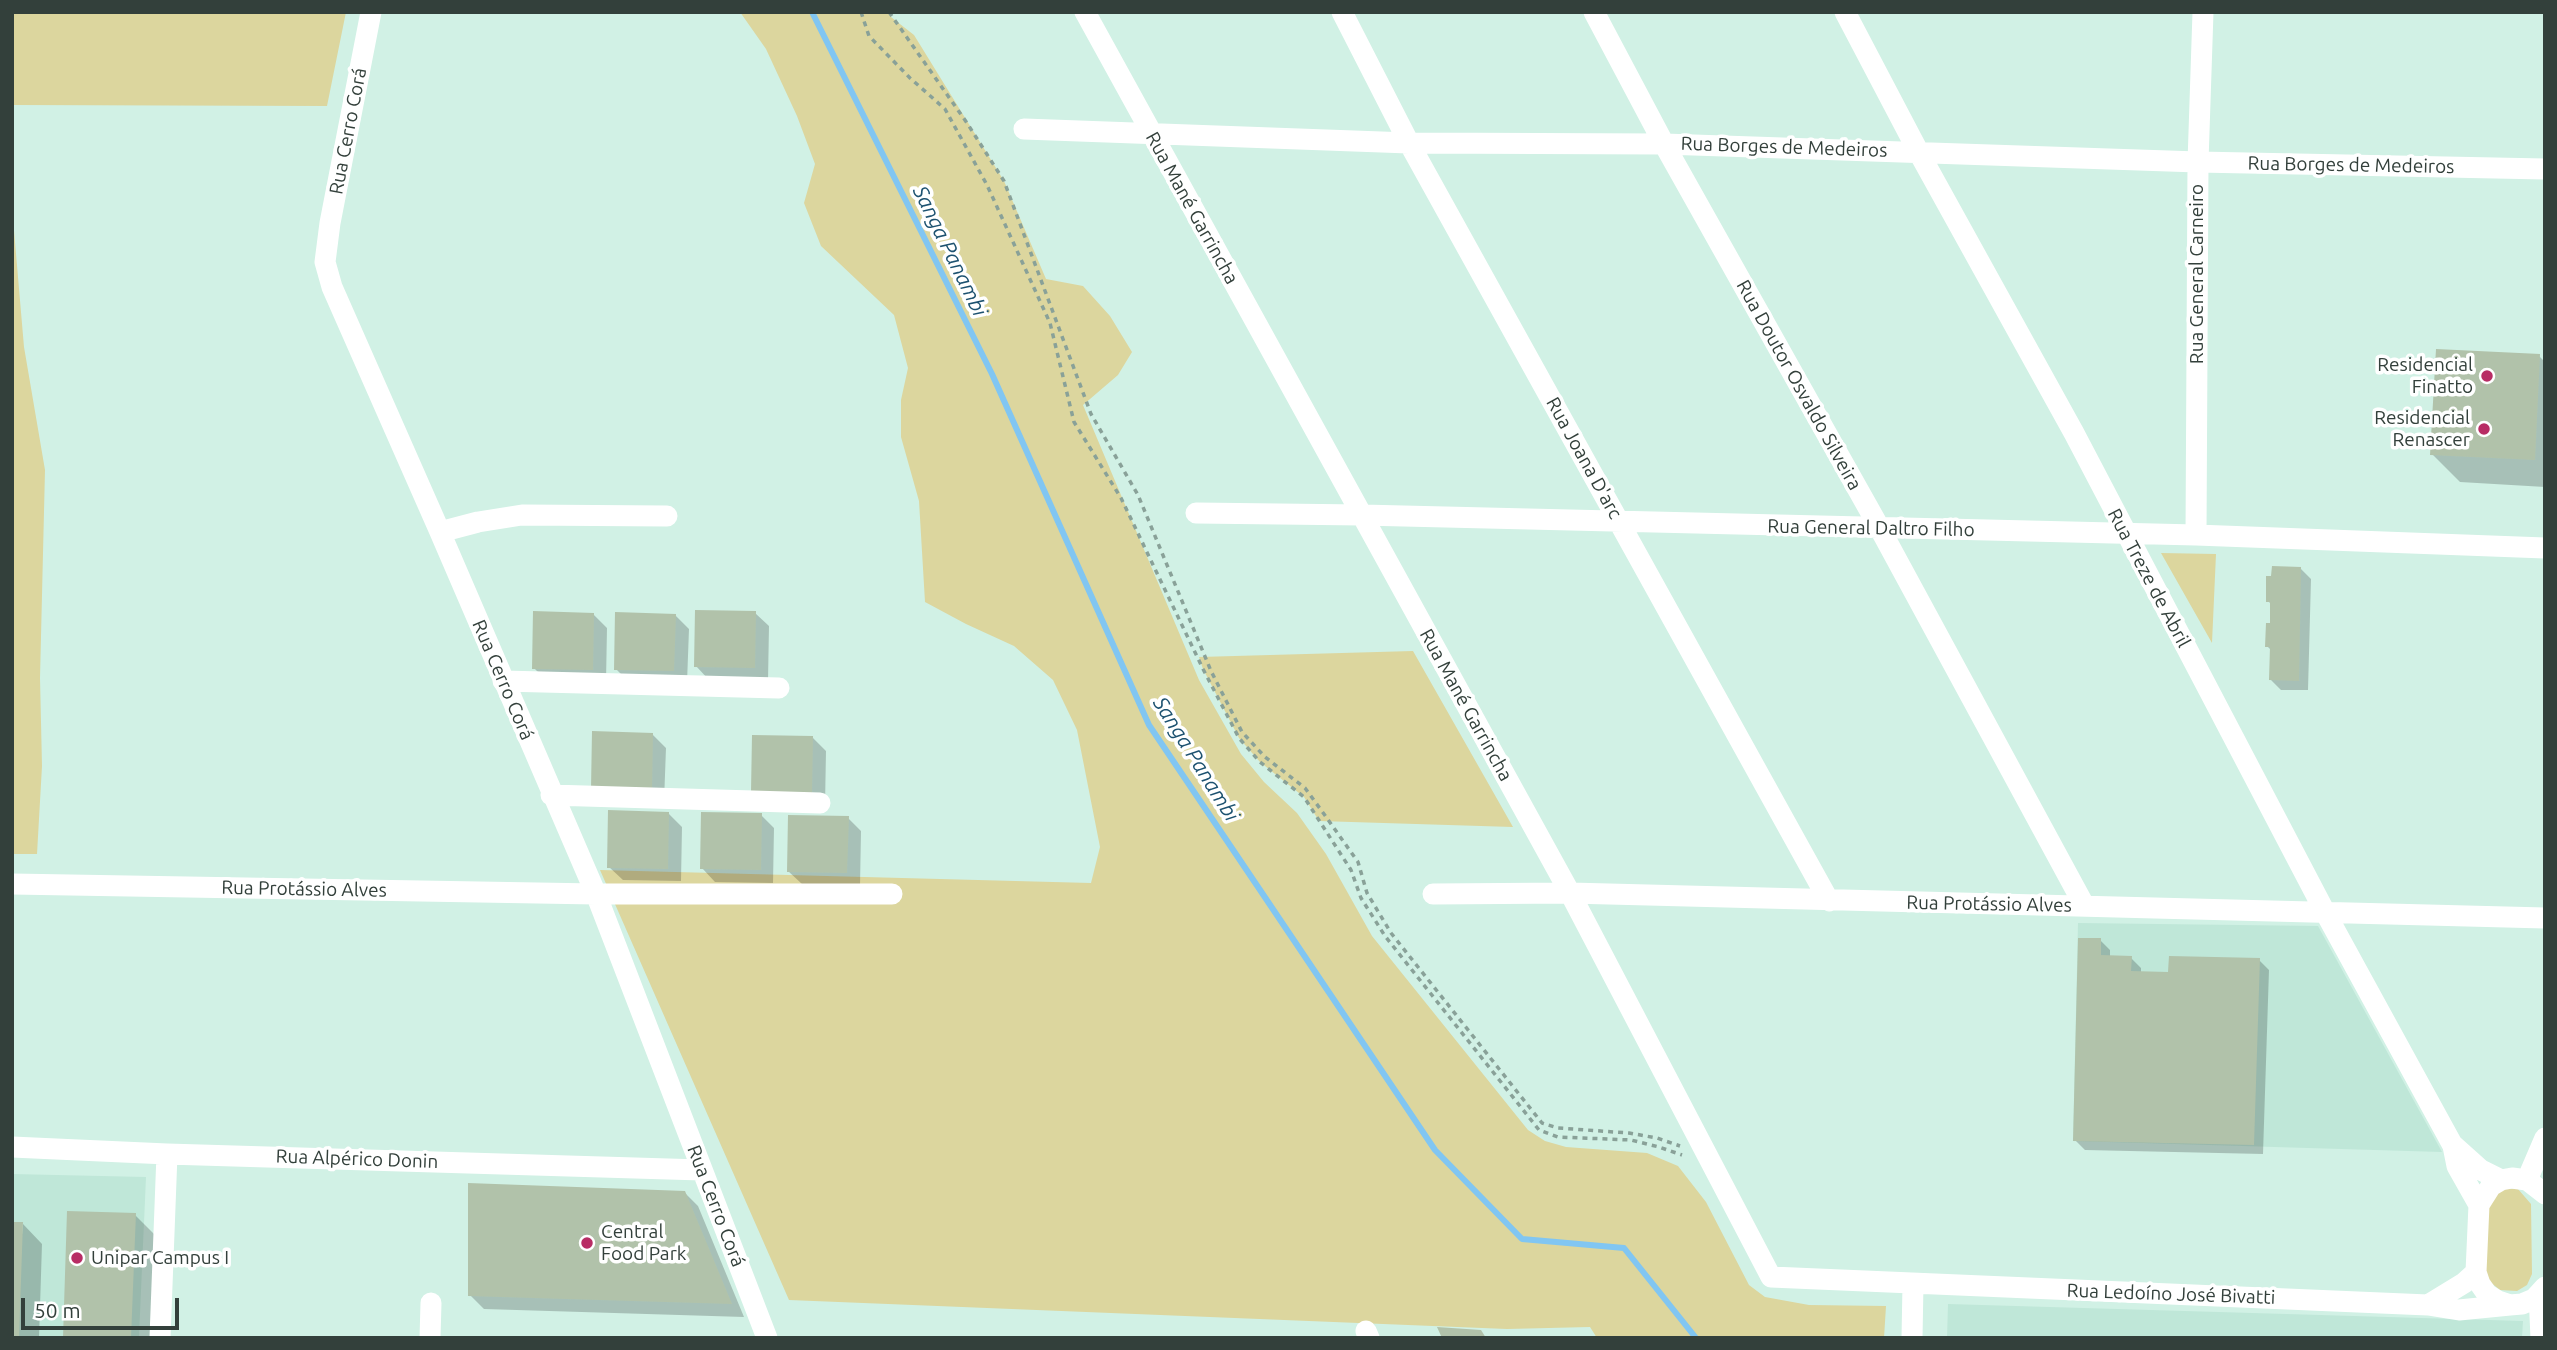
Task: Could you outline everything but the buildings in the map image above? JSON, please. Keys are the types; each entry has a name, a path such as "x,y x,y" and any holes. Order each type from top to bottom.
{"street":[{"name":"Rua Cerro Corá","path":"371,12 330,223 325,262 332,287 596,894 766,1338"},
{"name":"Rua Mané Garrincha","path":"1085,12 1570,893 1771,1277 1913,1284"},
{"name":"Rua Joana D'arc","path":"1342,12 1409,143 1829,901"},
{"name":"Rua Doutor Osvaldo Silveira","path":"1594,12 1664,144 1879,527 2084,905"},
{"name":"Rua Treze de Abril","path":"1845,12 1918,151 2074,433 2325,912 2452,1144 2458,1166 2479,1205"},
{"name":"Rua General Carneiro","path":"2196,535 2198,162 2203,12"},
{"name":"Rua Borges de Medeiros","path":"1024,129 1409,143 1664,144 2198,162 2545,169"},
{"name":"Rua General Daltro Filho","path":"1196,513 2196,535 2545,548"},
{"path":"440,532 522,515 667,516"},
{"path":"503,681 779,688"},
{"path":"551,795 820,803"},
{"name":"Rua Protássio Alves","path":"12,884 596,894 892,894"},
{"name":"Rua Protássio Alves","path":"1433,894 1570,893 2545,918"},
{"path":"2527,1180 2545,1138"},
{"name":"Rua Treze de Abril","path":"2452,1144 2481,1170 2501,1180"},
{"name":"Rua Alpérico Donin","path":"12,1147 702,1170"},
{"path":"160,1338 167,1154"},
{"path":"2510,1305 2487,1294 2476,1272 2479,1205 2491,1186 2512,1178 2527,1180 2545,1194"},
{"path":"2428,1306 2476,1272"},
{"path":"1912,1338 1913,1284"},
{"name":"Rua Ledoíno José Bivatti","path":"1913,1284 2428,1306 2459,1310 2522,1304 2534,1299 2543,1290"},
{"path":"2541,1338 2543,1290"},
{"path":"430,1338 431,1303"}],"path":[{"path":"861,12 869,36 945,109 987,185 1050,323 1074,422 1121,498 1202,669 1239,738 1260,762 1304,797 1350,870 1361,898 1385,936 1539,1130 1558,1137 1630,1140 1680,1153 1688,1161"},
{"path":"889,12 1004,181 1091,414 1138,495 1211,671 1242,732 1265,757 1305,788 1358,862 1367,893 1391,933 1542,1123 1558,1128 1629,1133 1684,1147"}],"shaded area":[{"path":"12,12 346,12 327,106 12,105"},
{"path":"740,12 892,12 891,17 914,35 1004,181 1046,279 1083,286 1110,316 1132,352 1118,375 1083,405 1199,680 1241,754 1264,782 1297,813 1326,854 1372,936 1528,1130 1545,1141 1566,1147 1647,1153 1678,1166 1706,1202 1749,1285 1765,1297 1809,1305 1886,1306 1884,1338 1597,1338 1590,1327 1507,1329 789,1300 600,870 1091,883 1100,847 1077,730 1053,680 1014,646 925,602 919,501 901,437 901,400 908,368 894,315 821,246 804,203 815,164 797,116 766,49"},
{"path":"12,207 24,347 45,470 40,678 42,766 37,854 12,854"},
{"path":"2161,553 2216,554 2212,643"},
{"path":"1413,651 1513,827 1319,821 1304,797 1260,762 1239,738 1199,657"},
{"path":"2078,923 2318,926 2442,1152 2073,1141"},
{"name":"Unipar Campus I","path":"12,1174 146,1177 139,1338 12,1338"},
{"path":"2498,1188 2518,1189 2531,1204 2532,1274 2527,1285 2517,1291 2500,1290 2490,1282 2484,1272 2485,1204"},
{"path":"1948,1304 2523,1321 2522,1338 1947,1338"}],"waterway":[{"name":"Sanga Panambi","path":"812,12 992,374 1149,725 1435,1150 1522,1239 1624,1248 1696,1338"}],"place":[{"name":"Residencial Finatto","path":"2487,376"},
{"name":"Residencial Renascer","path":"2484,429"},
{"name":"Central Food Park","path":"587,1243"},
{"name":"Unipar Campus I","path":"77,1258"}]}
